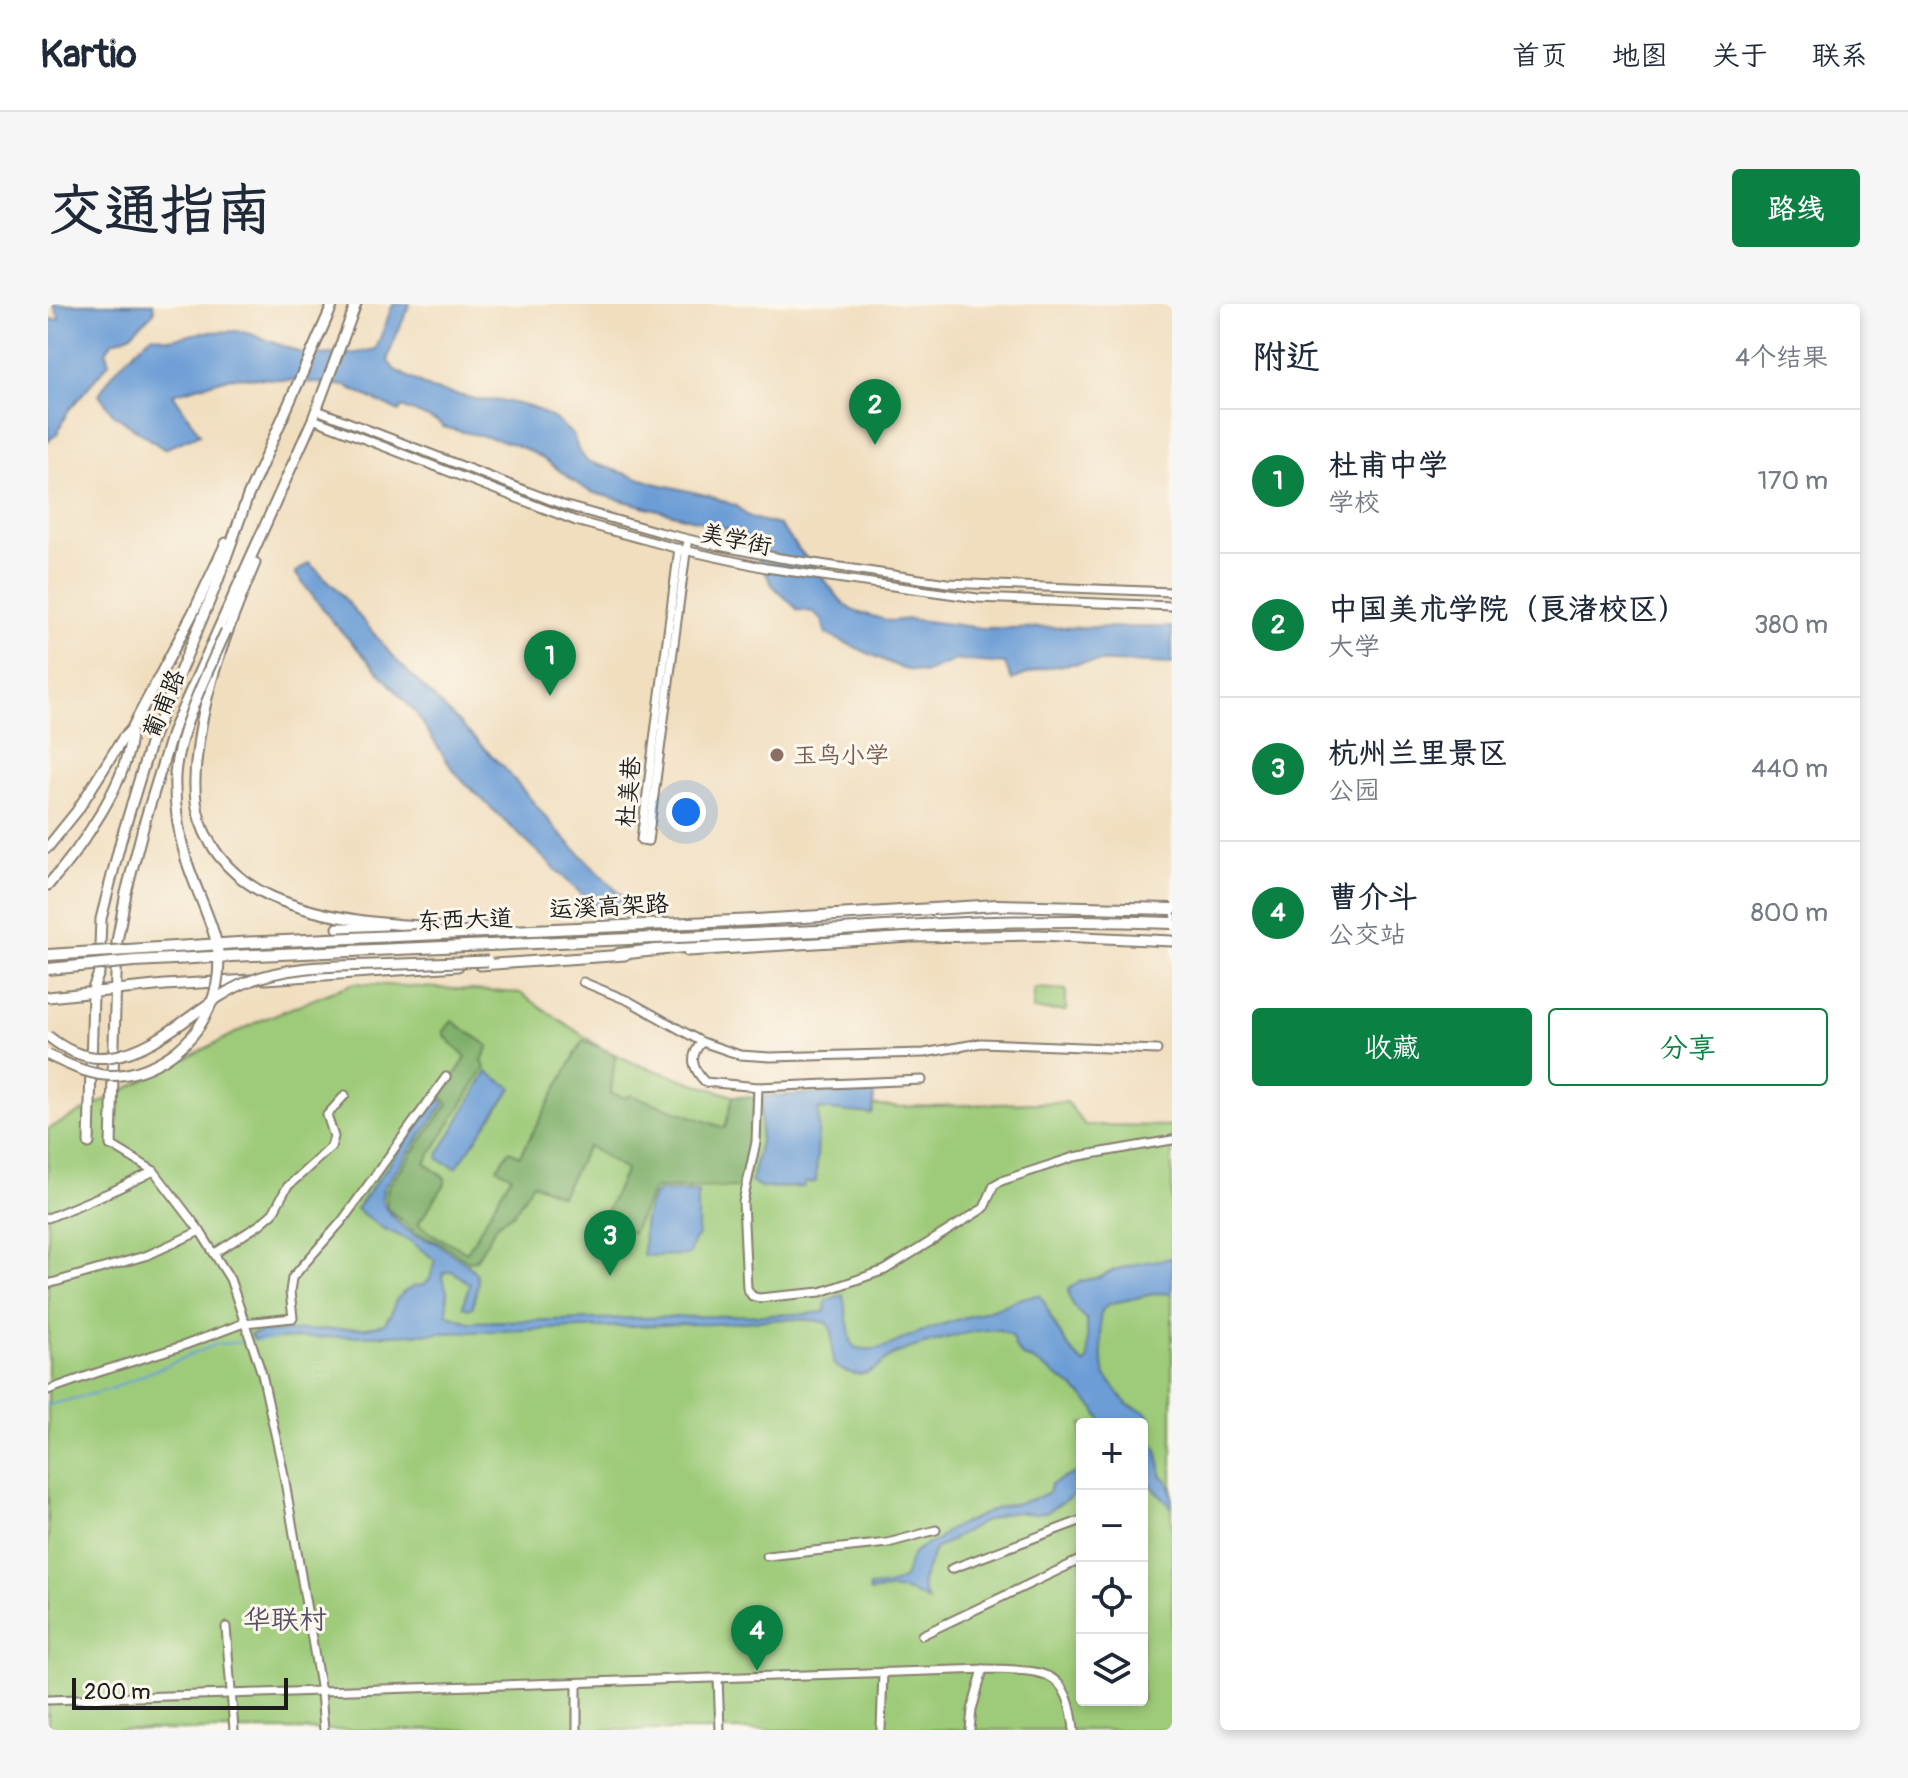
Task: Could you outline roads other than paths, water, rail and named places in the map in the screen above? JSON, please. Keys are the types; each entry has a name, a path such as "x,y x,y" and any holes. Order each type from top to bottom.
{"highway":[{"name":"运溪高架路","path":"48,955 997,905 1172,909"},
{"path":"615,923 839,915"},
{"name":"运溪高架路","path":"48,969 232,956 1025,920 1172,923"},
{"path":"619,954 841,930"}],"main road":[{"name":"葡甫路","path":"89,1143 93,993 99,973 101,919 132,801 151,741 217,583 248,496 333,304"},
{"name":"葡甫路","path":"111,1145 117,941 144,824 173,730 315,415 356,304"},
{"path":"48,1055 70,1066 103,1076 121,1075 162,1061 175,1052 191,1037 211,1007 218,977 217,949 180,835 175,773 186,728 204,679 296,459"},
{"path":"48,847 77,811 131,730 196,607 248,496"},
{"path":"226,631 203,711 194,779 200,820 214,849 234,874 273,897 299,907 364,921 457,928"},
{"path":"48,885 77,850 108,800 126,758 131,730"},
{"name":"东西大道","path":"48,962 920,916 1019,913 1172,917"},
{"path":"338,928 615,923"},
{"path":"48,997 181,984 911,937 1039,935 1172,941"},
{"path":"48,1036 78,1054 100,1058 121,1055 150,1043 246,983 300,968 619,954"}],"street":[{"name":"美学街","path":"315,415 563,505 684,538 780,558 947,583 1172,592"},
{"name":"美学街","path":"315,415 576,521 683,550 766,568 945,595 1172,606"},
{"name":"杜美巷","path":"683,550 641,840 648,841 683,550 684,538"},
{"path":"583,982 629,1001 702,1042 740,1055 924,1053 981,1043 1157,1050"},
{"path":"702,1042 697,1047 694,1071 705,1082 758,1087 922,1080"},
{"path":"48,1390 244,1323 293,1318 292,1278 342,1221 446,1077"},
{"path":"758,1087 756,1142 743,1202 747,1288 752,1296 759,1298 821,1292 885,1270 984,1208 994,1185 1001,1181 1074,1157 1172,1140"},
{"path":"215,1253 273,1213 287,1187 331,1147 334,1137 327,1115 345,1095"},
{"path":"111,1145 154,1171 200,1231 230,1279 262,1374 283,1470 321,1692 324,1730"},
{"path":"48,1218 154,1171"},
{"path":"48,1284 148,1255 200,1231"},
{"path":"951,1569 1076,1522"},
{"path":"767,1556 888,1543 936,1530"},
{"path":"922,1635 1076,1562"},
{"path":"226,1627 234,1730"},
{"path":"970,1730 983,1669"},
{"path":"48,1700 883,1672 1034,1670 1055,1680 1066,1692 1074,1730"},
{"path":"881,1730 883,1672"},
{"path":"718,1678 720,1730"},
{"path":"577,1683 577,1730"}],"water":[{"path":"53,304 153,304 154,312 130,335 112,342 106,352 109,363 67,412 57,434 48,441 48,320 60,319"},
{"path":"393,304 410,304 389,356 388,361 395,370 431,389 534,408 555,419 573,435 587,461 654,483 710,496 737,506 755,519 779,525 845,605 854,611 890,621 909,619 982,628 1172,627 1172,664 1074,664 1042,669 1012,680 1005,664 956,660 924,673 903,669 826,634 822,620 813,612 798,610 772,585 747,538 736,531 594,493 578,485 543,458 524,449 443,427 402,407 399,412 346,386 232,377 173,394 200,434 164,449 113,414 99,394 123,362 153,335 169,339 204,332 243,331 307,355 356,353 376,349"},
{"path":"309,563 335,587 395,659 507,771 561,835 630,904 596,908 462,780 416,713 332,621 295,573"},
{"path":"487,1072 512,1088 456,1168 439,1159 438,1155"},
{"path":"874,1094 873,1112 819,1109 816,1182 805,1183 804,1187 763,1188 751,1182 760,1141 762,1096"},
{"path":"440,1099 444,1104 383,1188 382,1200 402,1226 416,1236 436,1243 476,1273 478,1282 473,1306 468,1309 463,1306 470,1284 452,1271 443,1273 442,1279 447,1291 447,1314 468,1322 804,1314 825,1312 826,1300 843,1295 854,1347 872,1349 1022,1298 1040,1295 1062,1338 1084,1364 1088,1360 1087,1320 1074,1307 1069,1289 1081,1281 1101,1277 1114,1270 1172,1258 1172,1294 1158,1293 1109,1304 1100,1317 1105,1375 1128,1405 1149,1416 1161,1475 1171,1488 1172,1508 1148,1482 1148,1418 1100,1418 1074,1388 1033,1360 1023,1357 1011,1335 999,1330 926,1344 889,1358 870,1372 858,1374 842,1370 833,1363 832,1332 828,1323 811,1320 254,1340 250,1334 366,1328 384,1324 396,1300 404,1292 424,1285 430,1279 435,1260 409,1240 382,1228 356,1209"},
{"path":"658,1191 698,1192 698,1235 689,1255 643,1256 646,1213"},
{"path":"1076,1473 1076,1494 1047,1512 1003,1514 935,1549 922,1581 929,1602 901,1590 870,1592 869,1587 889,1586 904,1578 913,1553 937,1541 944,1533 997,1508 1037,1498 1049,1492 1051,1484"}],"waterway":[{"path":"256,1341 279,1338"},
{"path":"48,1405 108,1390 217,1344 244,1342"}],"place":[{"name":"中国美术学院（良渚校区）","path":"875,445"},
{"name":"杜甫中学","path":"550,696"},
{"name":"玉鸟小学","path":"777,755"},
{"name":"杭州兰里景区","path":"610,1276"},
{"name":"曹介斗","path":"757,1671"}],"district":[{"name":"华联村","path":"285,1620"}]}
